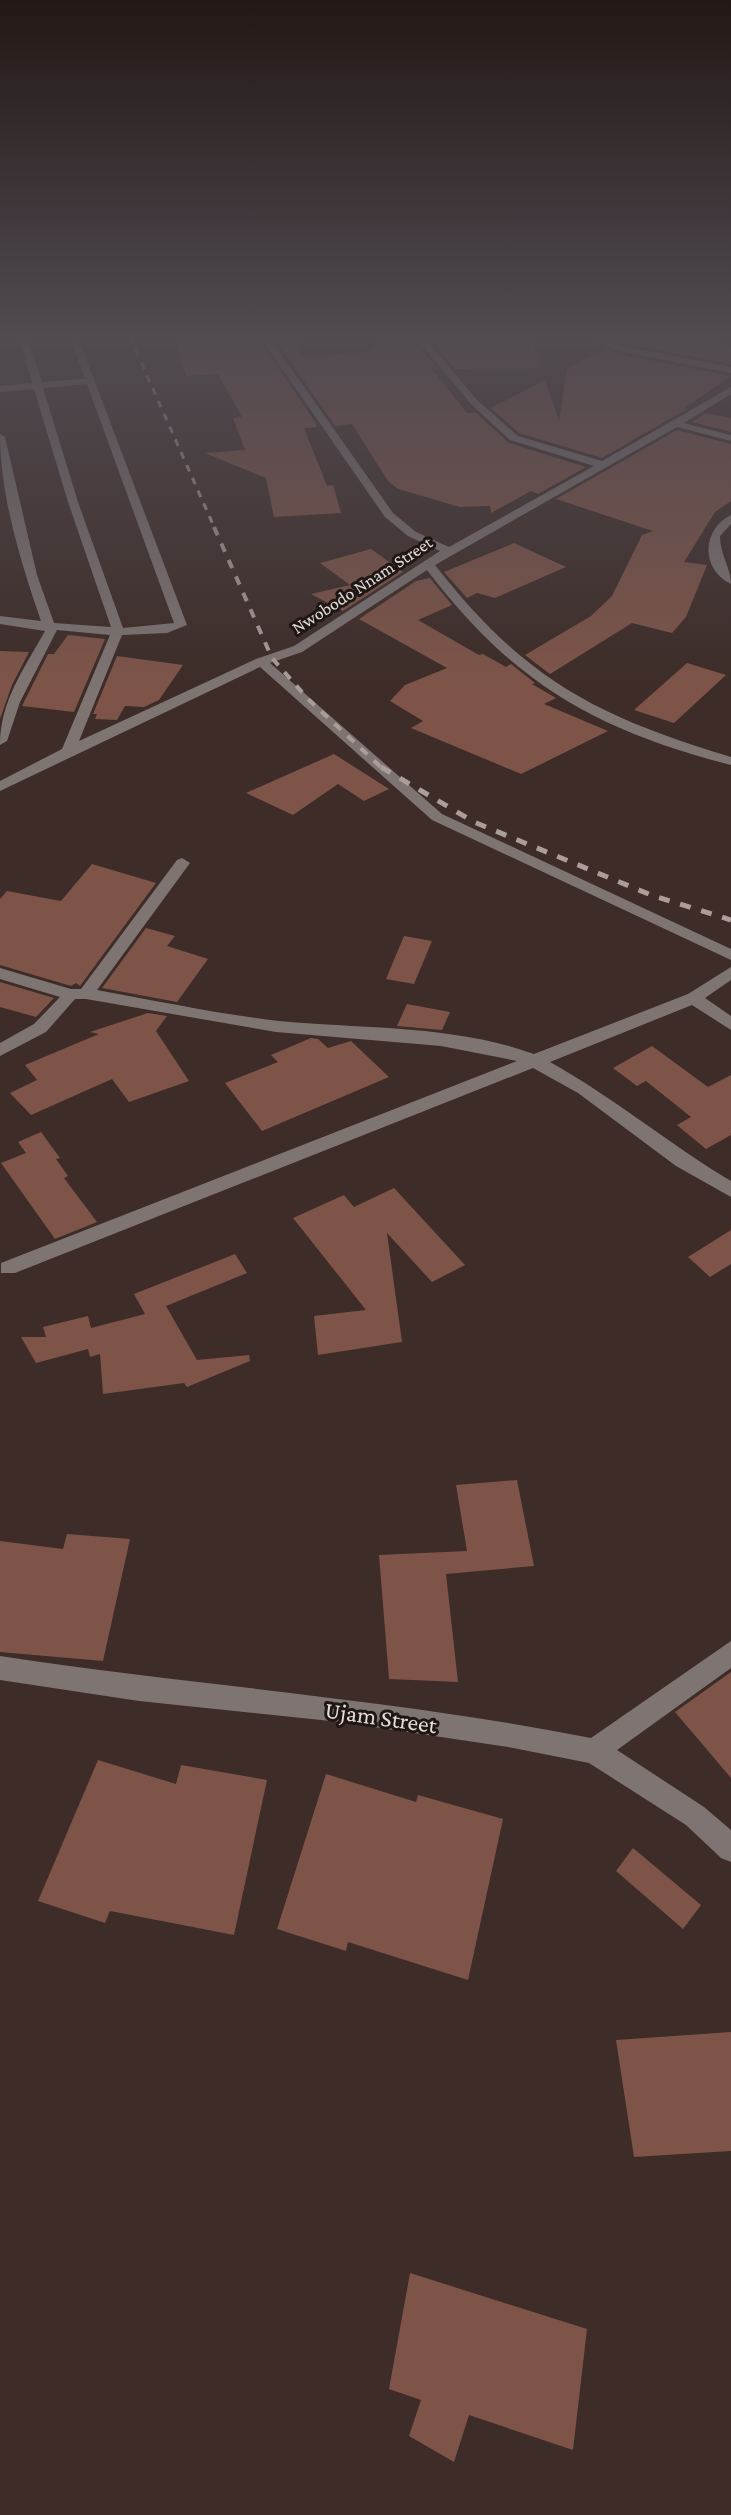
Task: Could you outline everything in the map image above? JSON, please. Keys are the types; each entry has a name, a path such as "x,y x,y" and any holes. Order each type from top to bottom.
{"street":[{"path":"0,741 13,702 50,634 50,626 31,575 4,454"},
{"path":"59,454 118,630 68,751"},
{"path":"0,620 118,630 171,629 181,625 117,454"},
{"path":"346,454 389,515 412,534 449,551"},
{"path":"568,454 603,465"},
{"name":"Nwobodo Nnam Street","path":"0,787 68,751 261,662 298,649 449,551 622,454"},
{"path":"731,518 714,535 713,551 717,563 731,580"},
{"path":"429,565 489,639 535,678 618,724 731,761"},
{"path":"261,662 437,817 731,955"},
{"path":"0,1050 46,1025 78,994 182,863"},
{"path":"8,1268 694,998 731,972"},
{"path":"0,973 78,994 276,1026 441,1040 511,1052 535,1061 584,1089 683,1161 731,1190"},
{"path":"694,998 731,1024"},
{"path":"594,1751 731,1653"},
{"name":"Ujam Street","path":"0,1668 139,1689 508,1734 594,1751 695,1816 731,1848"}],"building":[{"path":"208,454 314,454 327,486 333,485 341,513 274,517 266,478"},
{"path":"371,454 545,454 586,467 538,494 531,491 491,513 490,506 460,507 398,489 388,481"},
{"path":"634,454 731,454 731,501 715,512 684,562 707,565 686,617 672,633 632,623 550,674 525,655 591,616 612,596 642,535 653,531 556,499"},
{"path":"514,543 566,567 495,598 477,593 467,598 444,572"},
{"path":"371,549 403,572 343,611 311,594 350,585 320,563"},
{"path":"430,578 452,605 418,620 479,655 483,654 506,667 511,664 535,683 532,684 556,698 544,704 608,731 521,774 411,728 423,721 390,701 405,685 447,668 359,619 416,581"},
{"path":"68,635 105,639 74,712 22,706 48,654 54,654"},
{"path":"0,651 29,652 12,685 0,719"},
{"path":"117,656 183,665 159,700 144,707 125,706 117,720 95,719 97,714 93,714"},
{"path":"687,663 726,675 674,723 634,710"},
{"path":"334,754 389,789 364,801 338,784 293,815 246,793"},
{"path":"92,864 156,883 80,986 0,965 0,899 7,891 61,901"},
{"path":"146,928 175,936 167,946 208,959 177,1002 102,988"},
{"path":"404,936 432,941 414,984 386,979"},
{"path":"0,982 54,998 36,1017 0,1007"},
{"path":"407,1004 450,1012 442,1030 397,1026"},
{"path":"148,1013 167,1016 156,1031 189,1081 129,1102 112,1079 31,1115 10,1093 37,1080 25,1065 99,1034 90,1032"},
{"path":"311,1038 318,1039 328,1048 351,1041 389,1077 262,1131 225,1083 278,1062 271,1055"},
{"path":"652,1046 708,1087 731,1075 731,1135 706,1149 677,1125 691,1117 646,1081 637,1086 613,1068"},
{"path":"41,1132 60,1158 56,1159 68,1176 64,1178 97,1222 55,1239 1,1163 26,1153 18,1142"},
{"path":"394,1188 465,1265 432,1282 387,1233 402,1342 318,1355 314,1316 366,1310 293,1218 344,1195 354,1207"},
{"path":"731,1230 731,1264 710,1277 688,1257"},
{"path":"235,1254 247,1273 166,1306 197,1360 249,1355 250,1361 187,1387 184,1383 103,1394 100,1354 90,1357 88,1349 36,1363 21,1337 46,1337 43,1327 88,1316 91,1328 145,1314 134,1294"},
{"path":"517,1480 534,1566 446,1574 458,1682 389,1679 379,1555 467,1551 456,1485"},
{"path":"67,1534 130,1539 103,1661 0,1652 0,1541 63,1549"},
{"path":"731,1672 731,1778 675,1712"},
{"path":"98,1760 176,1784 181,1765 267,1780 234,1935 110,1911 105,1923 38,1901"},
{"path":"326,1774 416,1802 418,1795 503,1819 468,1980 348,1942 346,1951 277,1929"},
{"path":"633,1848 701,1905 683,1929 616,1871"},
{"path":"731,2032 731,2151 634,2157 616,2040"},
{"path":"410,2273 587,2329 573,2450 469,2415 454,2462 409,2436 421,2400 389,2389"}],"railway":[{"path":"182,454 215,529"},
{"path":"214,527 272,658 309,700 383,769"},
{"path":"381,767 474,822 651,895 731,920"}]}
